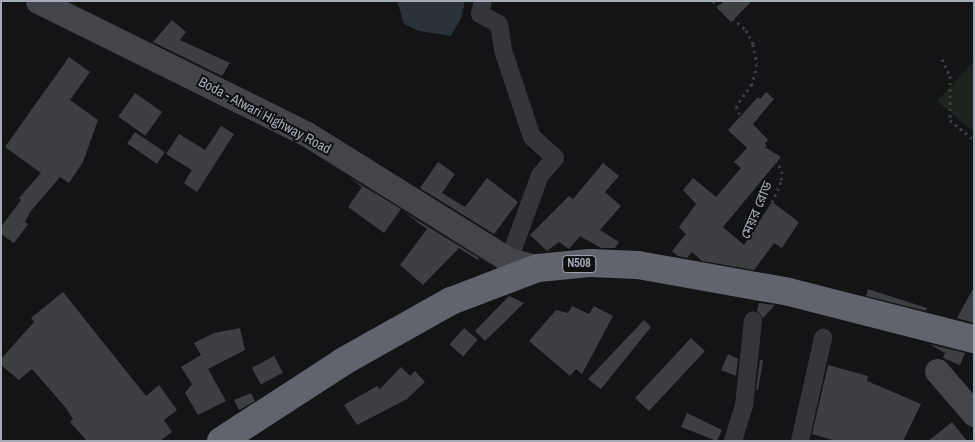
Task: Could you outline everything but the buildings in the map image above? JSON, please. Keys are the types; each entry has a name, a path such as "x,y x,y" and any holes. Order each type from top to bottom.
{"highway":[{"name":"N508","path":"221,441 344,361 451,300 538,268 590,263 638,265 789,292 974,339"}],"main road":[{"name":"Boda - Atwari Highway Road","path":"38,1 307,134 509,260 538,268"},
{"path":"936,371 974,414"}],"street":[{"path":"482,1 480,14 499,24 504,50 532,137 555,158 540,175 509,260"},
{"path":"733,441 744,406 753,320"},
{"path":"800,441 823,338"}],"path":[{"name":"মেয়র রোড","path":"713,1 746,30 753,44 756,64 752,84 736,106 746,128 764,144 782,171 781,182 738,283"},
{"path":"942,59 950,76 950,120 974,140"}],"shaded area":[{"path":"397,1 465,1 461,18 451,36 419,31 404,24"},
{"path":"974,61 974,132 937,101"}]}
